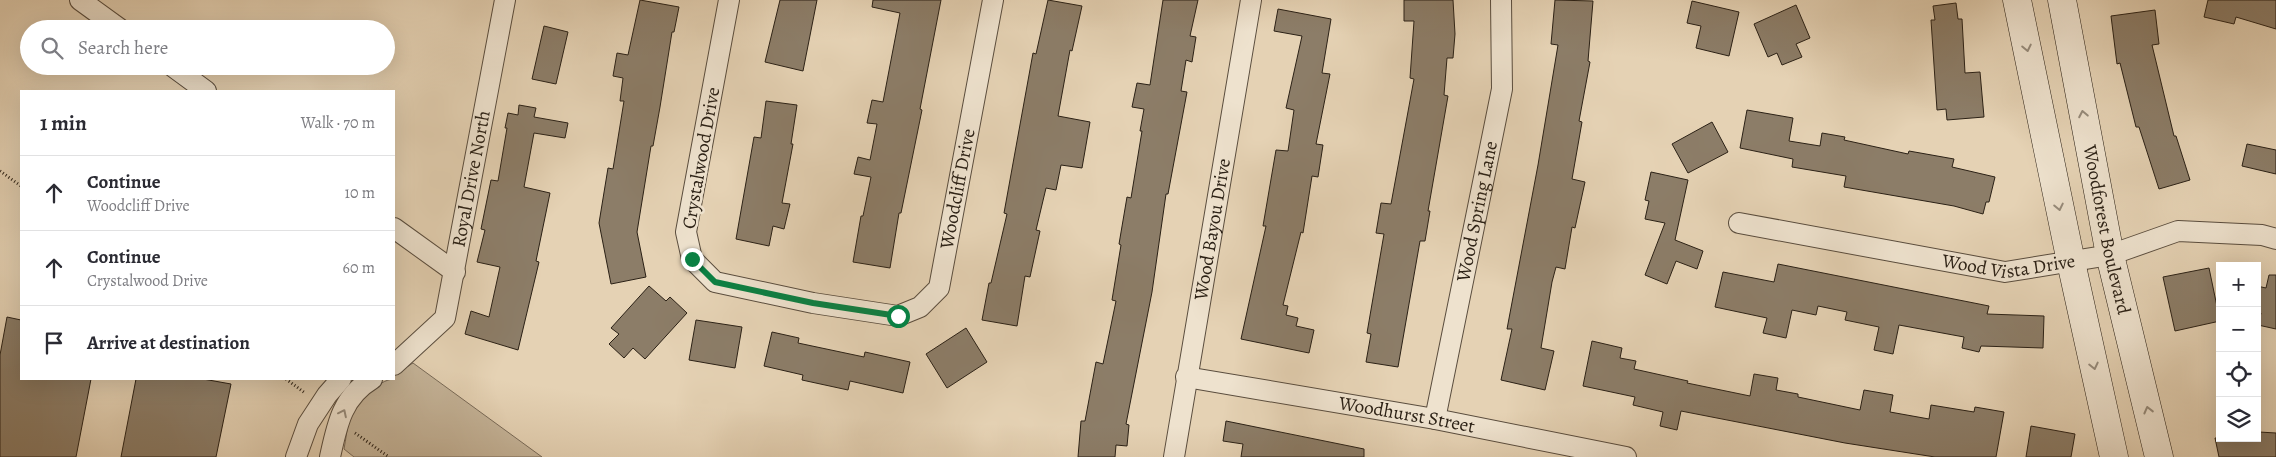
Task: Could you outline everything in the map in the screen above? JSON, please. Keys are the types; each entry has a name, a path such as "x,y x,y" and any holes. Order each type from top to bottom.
{"street":[{"path":"80,0 108,20"},
{"name":"Royal Drive North","path":"395,364 445,318 506,0"},
{"name":"Crystalwood Drive","path":"729,0 686,232 692,259 715,282 813,303 858,310"},
{"name":"Woodcliff Drive","path":"858,310 898,316 920,308 939,288 993,0"},
{"name":"Wood Bayou Drive","path":"1174,457 1250,0"},
{"name":"Wood Spring Lane","path":"1435,419 1502,88 1501,0"},
{"path":"2017,0 2071,262 2114,457"},
{"name":"Woodforest Boulevard","path":"2062,0 2110,255 2159,457"},
{"path":"184,75 205,90"},
{"name":"Wood Vista Drive","path":"1739,222 2005,272 2110,255 2178,231 2262,234 2276,239"},
{"path":"395,229 455,272"},
{"path":"395,346 415,345"},
{"name":"Woodhurst Street","path":"1186,377 1435,419 1626,457"},
{"path":"296,457 308,424 327,395 340,380"},
{"path":"330,457 340,415 352,396 371,380"}],"path":[{"path":"0,171 20,185"},
{"path":"287,380 311,397"},
{"path":"350,428 389,457"}],"shaded area":[{"path":"413,363 542,457 354,457 344,449 352,412 368,393 381,383 395,380 395,374"}],"building":[{"path":"640,0 679,7 674,32 672,32 637,232 646,277 611,284 599,223 608,168 613,169 624,101 620,101 623,78 613,76 617,53 628,55"},
{"path":"780,0 817,0 803,71 765,62"},
{"path":"873,0 941,0 920,109 922,110 901,213 899,213 890,268 853,262 861,216 863,216 871,177 854,174 858,157 870,160 877,124 867,123 872,100 883,102 900,13 872,7"},
{"path":"1048,0 1082,6 1072,51 1070,50 1058,116 1090,122 1082,168 1061,165 1056,190 1046,188 1036,230 1040,231 1030,277 1025,276 1017,326 982,320 989,283 991,283 1007,214 1004,213 1033,53 1036,54"},
{"path":"1163,0 1198,0 1190,36 1196,37 1192,62 1186,60 1181,91 1187,92 1168,194 1166,194 1152,292 1126,424 1129,425 1127,446 1116,445 1115,457 1078,457 1081,421 1085,421 1096,362 1103,364 1116,301 1112,300 1121,245 1119,244 1127,197 1131,198 1144,109 1132,107 1137,83 1150,85"},
{"path":"1404,0 1453,0 1455,34 1453,58 1447,58 1444,95 1448,96 1428,211 1430,211 1425,241 1420,241 1398,367 1366,362 1371,334 1367,333 1384,234 1376,233 1381,203 1391,204 1414,79 1410,78 1414,21 1404,21"},
{"path":"1555,0 1593,1 1588,61 1590,62 1579,121 1582,122 1572,179 1585,182 1575,228 1572,227 1565,269 1556,267 1552,282 1541,348 1554,351 1545,390 1501,380 1512,329 1507,329 1538,165 1558,45 1551,44"},
{"path":"2208,0 2276,0 2276,29 2236,17 2234,24 2204,17"},
{"path":"1692,1 1739,12 1729,56 1696,48 1701,26 1687,23"},
{"path":"1956,3 1958,19 1962,19 1965,73 1980,72 1984,117 1947,120 1946,109 1937,110 1931,20 1935,20 1933,6"},
{"path":"1796,5 1810,38 1796,44 1802,57 1782,65 1777,53 1768,57 1754,24"},
{"path":"1278,9 1331,19 1322,73 1330,74 1316,144 1323,145 1318,177 1312,176 1303,233 1301,232 1283,305 1288,306 1286,315 1298,318 1296,326 1314,330 1309,353 1241,339 1266,226 1263,226 1276,150 1288,151 1294,110 1286,108 1302,36 1274,31"},
{"path":"2155,10 2159,44 2152,45 2174,136 2176,136 2190,180 2159,189 2139,127 2136,127 2120,63 2117,64 2111,16"},
{"path":"544,26 568,32 556,84 532,79"},
{"path":"766,101 797,105 791,144 793,144 782,203 790,204 784,229 773,226 769,246 736,239 754,137 761,138"},
{"path":"519,105 536,108 534,117 568,123 565,138 534,133 524,187 550,193 536,261 539,262 518,350 465,334 471,311 489,317 500,267 477,262 485,230 481,229 491,180 498,181 508,113 518,115"},
{"path":"1747,110 1793,118 1789,141 1820,146 1822,133 1845,137 1844,140 1908,154 1909,151 1954,159 1952,167 1995,177 1989,202 1986,202 1983,214 1954,206 1844,187 1846,176 1792,167 1793,159 1740,148"},
{"path":"1712,122 1728,152 1688,173 1672,144"},
{"path":"2247,144 2276,150 2276,174 2242,166"},
{"path":"1651,172 1688,180 1675,240 1703,251 1697,269 1676,261 1667,284 1645,275 1665,223 1645,219 1649,201 1645,200"},
{"path":"1778,264 1989,306 1987,314 2044,316 2043,348 1981,346 1979,352 1962,348 1964,337 1899,325 1893,354 1874,350 1879,327 1845,320 1847,312 1818,306 1816,315 1792,310 1786,338 1763,333 1767,318 1715,307 1723,272 1774,282"},
{"path":"2209,268 2216,302 2216,322 2175,331 2163,277"},
{"path":"2269,275 2276,275 2276,329 2261,326 2261,287 2266,288"},
{"path":"649,286 666,301 670,297 687,313 645,359 633,348 624,358 609,344 619,334 611,328"},
{"path":"7,317 20,320 20,380 91,380 76,457 0,457 0,355"},
{"path":"696,320 742,327 735,368 689,360"},
{"path":"966,328 987,362 947,388 926,354"},
{"path":"772,332 799,338 798,343 864,357 865,352 910,362 903,393 850,381 848,390 802,380 803,375 764,366"},
{"path":"1592,341 1622,348 1620,358 1636,361 1634,369 1688,381 1687,383 1750,396 1754,374 1778,378 1776,390 1798,394 1798,397 1860,410 1864,390 1893,395 1890,412 1929,419 1931,405 1974,412 1975,407 2004,412 1996,457 1935,457 1845,443 1681,411 1677,430 1660,426 1663,412 1633,405 1635,397 1583,386"},
{"path":"136,380 209,380 231,384 216,457 121,457"},
{"path":"1226,421 1364,449 1364,457 1241,457 1243,444 1223,441"},
{"path":"2031,426 2075,434 2071,457 2026,457"},
{"path":"2261,432 2276,433 2276,457 2219,457 2215,438 2216,442 2261,442"}],"route":[{"path":"692,259 715,282 813,303 898,316"}]}
